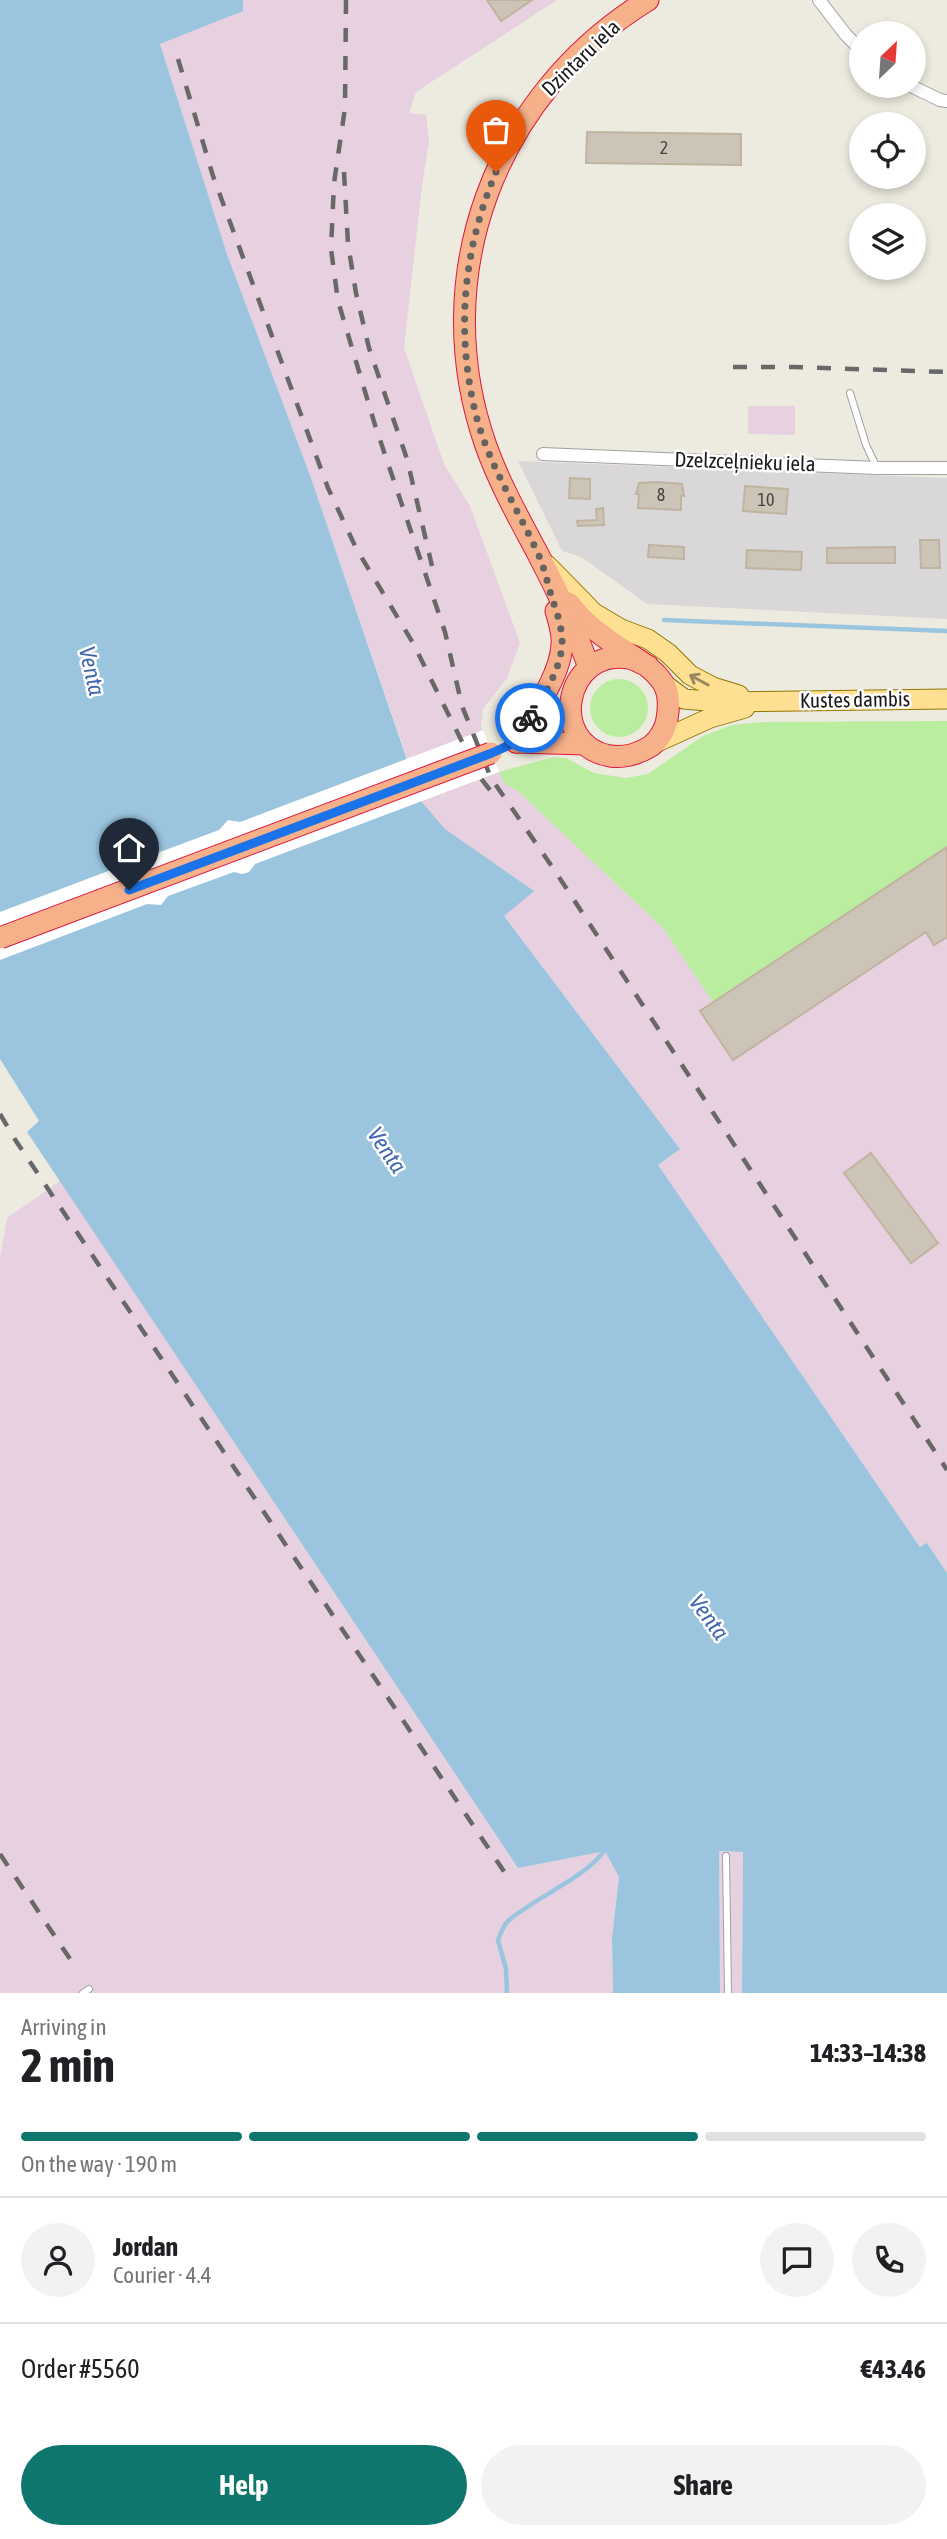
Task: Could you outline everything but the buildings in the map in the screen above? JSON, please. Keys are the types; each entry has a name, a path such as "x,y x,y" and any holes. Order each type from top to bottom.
{"highway":[{"name":"Dzintaru iela","path":"541,559 501,483 475,408 464,336 468,267 488,190 503,155 521,124 567,66 641,3"},
{"path":"541,559 581,618 648,666 664,684 669,704 666,725 655,743 639,754 620,757 601,754 585,744 575,730 569,712 571,694 578,679 589,667 608,659 629,658 648,666"},
{"path":"541,559 589,667"},
{"path":"516,742 558,664 562,644 559,622 541,559"},
{"path":"0,938 492,753 516,742 571,694"},
{"path":"516,742 585,744"}],"main road":[{"path":"541,559 594,613 621,629 648,639 668,653 690,675 713,687 764,702"},
{"path":"664,684 684,699 764,702"},
{"name":"Kustes dambis","path":"764,702 947,699"},
{"path":"655,743 710,718 764,702"}],"street":[{"path":"819,0 849,38"},
{"path":"926,93 947,101"},
{"name":"Dzelzceļnieku iela","path":"543,454 877,468 947,468"}],"lane":[{"path":"850,393 866,445 877,468"},
{"path":"726,1856 728,1993"}],"shaded area":[{"path":"243,0 557,0 416,92 409,113 426,115 429,140 404,348 444,464 470,506 520,643 507,678 483,709 481,726 484,734 407,758 311,478 228,257 160,44 242,11"},
{"path":"748,406 795,406 795,435 748,434"},
{"path":"518,461 947,478 947,619 647,604 581,557 562,551"},
{"path":"499,772 505,784 519,792 663,928 714,1002 947,847 947,1573 928,1544 921,1548 657,1165 680,1149 504,916 533,891 445,829 421,801"},
{"path":"60,1181 518,1868 605,1850 619,1877 612,1938 613,1993 0,1993 0,1258 7,1218"},
{"path":"718,1851 743,1852 742,1993 720,1993"}],"green space":[{"path":"619,679 635,684 643,692 648,708 643,724 635,732 619,737 603,732 595,724 590,708 595,692 603,684"},
{"path":"947,721 947,847 713,1002 663,928 519,792 505,784 499,772 553,757 566,758 594,773 626,778 648,774 703,736 732,725 763,722"}],"water":[{"name":"Venta","path":"0,0 243,0 243,11 160,44 228,257 311,478 421,801 445,829 534,891 504,916 680,1149 658,1165 920,1547 927,1543 947,1573 947,1993 742,1993 743,1852 719,1851 720,1993 613,1993 612,1938 619,1877 605,1851 518,1868 27,1132 39,1121 0,1059"}],"pier":[{"path":"483,730 499,772 255,864 249,872 234,872 168,896 161,905 147,904 0,960 0,912 132,862 141,853 152,855 219,830 228,820 240,822"}],"waterway":[{"path":"664,620 947,631"},
{"path":"507,1993 506,1969 498,1940 505,1925 518,1913 591,1865 607,1845"}],"railway":[{"path":"346,0 345,108 334,183 331,249 338,301 375,425 445,632 462,706 491,778 553,868 947,1470"},
{"path":"178,59 213,176 328,488 356,548 413,643 479,776 490,790"},
{"path":"344,172 348,244 356,293 369,348 407,459 432,566"},
{"path":"733,367 947,372"},
{"path":"0,1114 511,1882"},
{"path":"0,1854 76,1968"}],"way so far":[{"path":"496,172 471,249 465,285 464,336 468,373 486,446 501,483 541,559 559,622 562,644 558,664 530,718"}],"route":[{"path":"129,890 492,753 516,742 530,718"}]}
